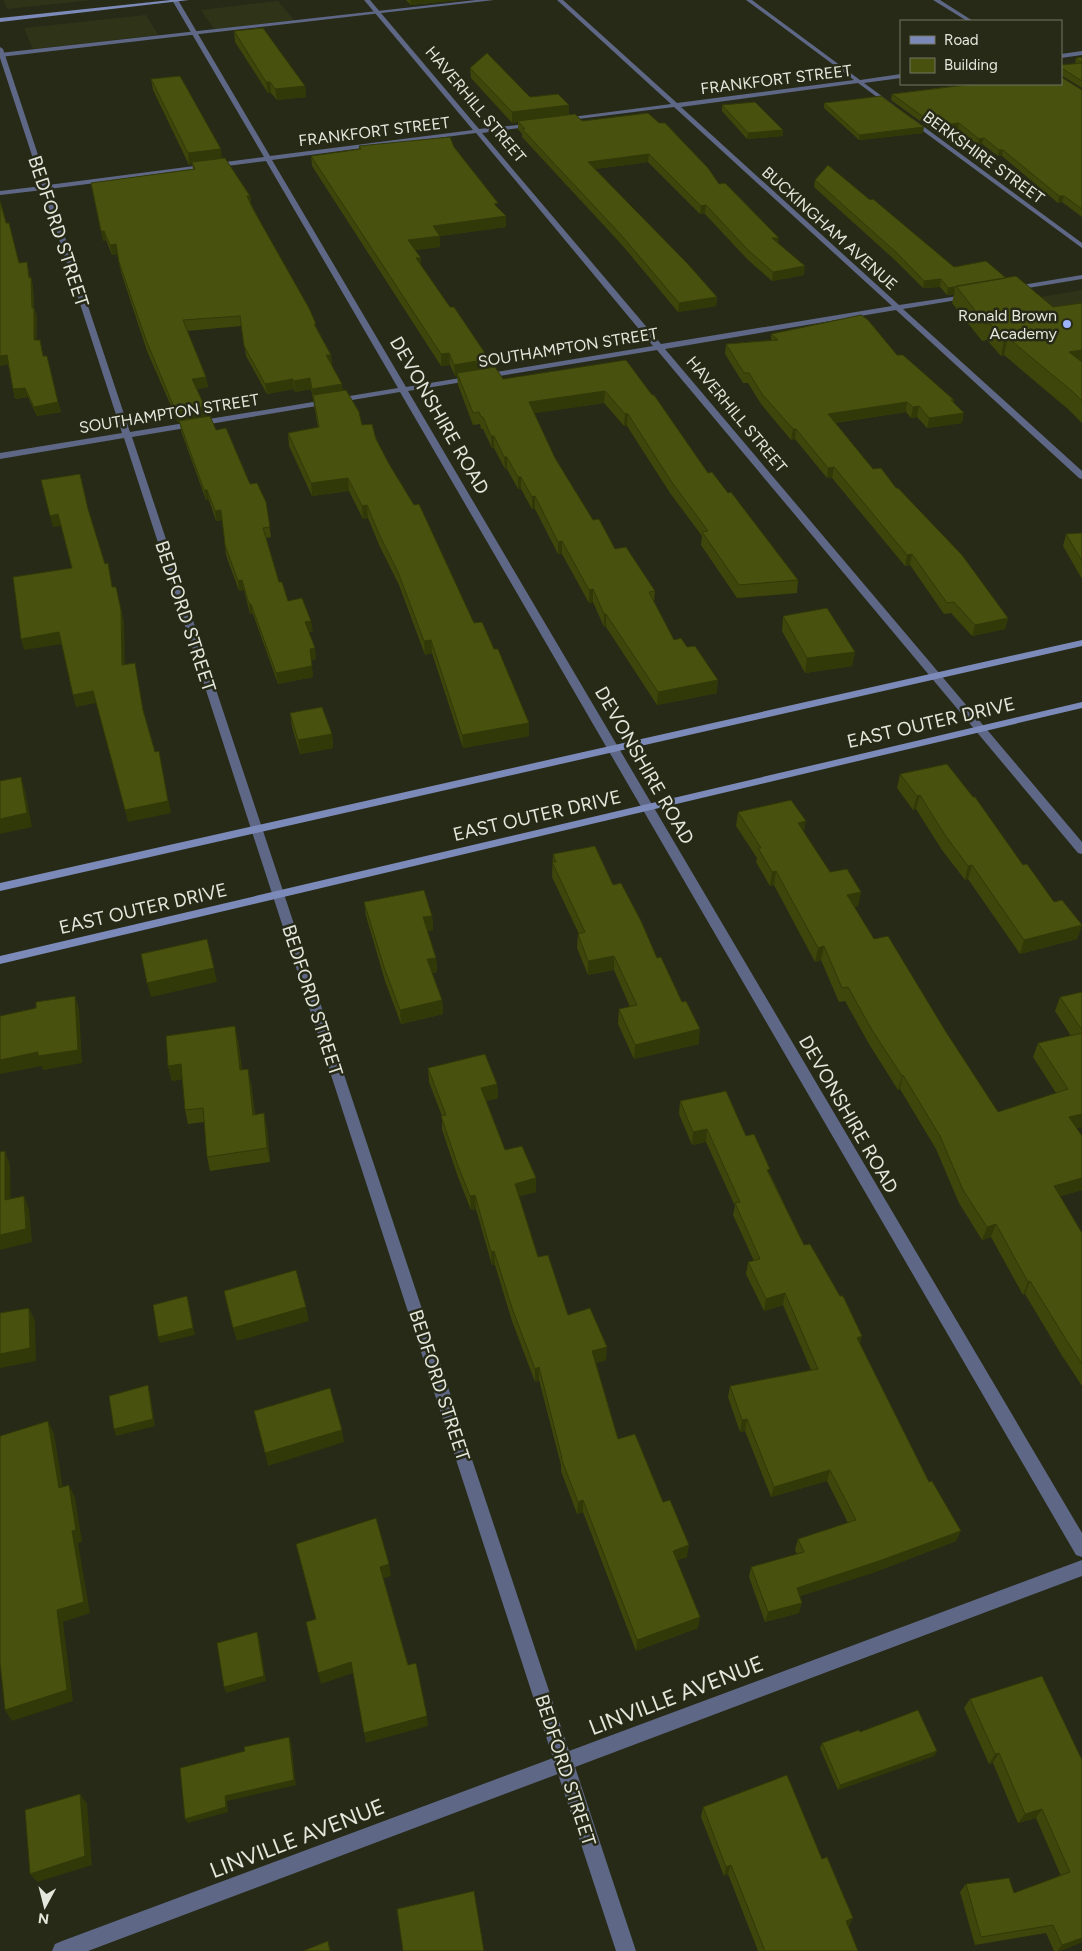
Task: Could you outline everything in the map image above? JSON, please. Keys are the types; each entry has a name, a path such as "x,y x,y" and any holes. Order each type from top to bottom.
{"street":[{"path":"0,20 186,0"},
{"name":"HAVERHILL STREET","path":"367,0 1082,850"},
{"path":"1,53 491,0"},
{"name":"BUCKINGHAM AVENUE","path":"560,0 1082,476"},
{"name":"BERKSHIRE STREET","path":"750,0 899,111"},
{"path":"936,0 968,20"},
{"name":"DEVONSHIRE ROAD","path":"175,1 1082,1549"},
{"name":"BEDFORD STREET","path":"1,53 626,1951"},
{"path":"1062,56 1082,53"},
{"name":"FRANKFORT STREET","path":"557,121 900,76"},
{"name":"BERKSHIRE STREET","path":"907,117 1082,246"},
{"name":"FRANKFORT STREET","path":"0,194 537,124"},
{"path":"1004,290 1082,277"},
{"name":"SOUTHAMPTON STREET","path":"0,456 975,295"},
{"path":"0,887 1082,643"},
{"name":"EAST OUTER DRIVE","path":"0,960 1082,705"},
{"name":"LINVILLE AVENUE","path":"62,1951 1082,1568"}],"shaded area":[{"path":"3,0 92,0 7,9"},
{"path":"278,1 294,20 214,29 201,10"},
{"path":"146,15 158,35 33,49 24,28"},
{"name":"Ronald Brown Academy","path":"1082,290 1082,348 1023,300"}],"building":[{"path":"263,28 305,86 275,89 270,82 266,82 234,31"},
{"path":"487,53 530,97 558,94 569,105 512,112 470,68"},
{"path":"1082,57 1082,63 1076,58"},
{"path":"1082,63 1082,81 1063,69 1062,65"},
{"path":"180,76 221,149 188,153 151,79"},
{"path":"1062,78 1082,90 1082,209 1064,196 1059,196 1003,150 999,150 984,138 979,139 959,123 936,126 892,94 966,85 1062,85"},
{"path":"881,96 924,127 859,135 824,103"},
{"path":"755,102 783,130 748,133 722,105"},
{"path":"648,113 659,123 665,123 708,168 719,184 725,183 779,238 772,238 805,266 773,272 748,250 706,205 701,206 649,154 588,162 687,263 717,297 679,303 622,236 522,129 525,129 518,121 575,114 582,121"},
{"path":"450,137 454,147 498,203 494,204 506,216 433,226 440,236 408,240 421,258 416,258 450,307 454,307 489,359 454,365 449,353 441,354 311,156 361,149 359,146"},
{"path":"225,158 250,196 247,196 253,209 309,308 316,324 314,324 331,355 326,355 342,384 312,389 310,378 265,384 244,346 240,316 183,320 206,377 192,379 205,407 176,412 146,340 119,262 116,244 110,245 104,231 101,231 91,183 195,169 192,162"},
{"path":"828,165 870,200 873,199 954,267 986,261 1006,278 948,288 941,279 924,281 897,253 815,180"},
{"path":"0,201 6,223 9,223 19,263 27,262 29,278 31,277 32,308 34,308 34,340 40,340 43,356 47,356 58,402 34,407 25,388 13,389 7,355 0,356"},
{"path":"1016,276 1053,307 1082,303 1082,350 1069,352 1082,362 1082,401 1008,338 1004,339 990,324 986,324 956,286"},
{"path":"861,315 868,320 897,355 903,355 954,400 951,400 964,413 929,418 919,406 913,407 907,402 828,414 873,469 881,468 896,488 962,555 1008,618 975,625 954,602 947,603 912,554 907,555 834,467 828,468 796,429 793,429 762,394 749,373 744,373 726,344 778,340 771,334"},
{"path":"626,360 652,395 654,395 708,473 712,472 728,493 731,492 798,580 739,585 702,532 708,531 671,481 628,414 625,414 605,391 529,402 555,458 593,520 599,519 615,549 626,547 655,591 649,592 674,640 681,638 687,647 695,646 718,680 658,692 606,614 604,614 593,589 589,590 562,541 558,542 535,496 532,497 507,457 504,457 494,436 491,436 483,417 481,417 479,412 473,413 457,373 495,367 503,379"},
{"path":"346,390 359,412 362,425 372,424 376,439 389,464 414,505 419,504 474,623 482,622 494,649 498,649 529,723 462,735 431,640 424,641 398,572 367,505 362,506 348,478 311,483 288,433 319,427 313,395"},
{"path":"210,416 216,430 226,428 250,484 257,483 266,502 270,527 263,528 279,582 282,582 288,601 302,598 311,621 305,622 315,648 310,649 312,666 276,673 251,604 249,604 242,580 238,581 225,545 221,510 215,511 207,490 204,490 179,421"},
{"path":"80,474 88,509 105,564 108,563 112,587 116,587 121,610 122,665 135,663 143,710 155,752 159,751 168,801 125,810 93,691 73,695 59,632 21,639 13,577 72,568 58,514 50,516 41,480"},
{"path":"1082,533 1082,561 1066,534"},
{"path":"827,608 855,652 807,658 783,616"},
{"path":"322,707 332,734 298,740 290,713"},
{"path":"947,764 973,797 975,797 1023,865 1027,864 1054,902 1062,900 1082,925 1024,940 972,865 968,866 945,835 920,795 917,796 900,774"},
{"path":"21,777 27,813 0,819 0,781"},
{"path":"791,800 806,821 798,823 830,872 847,869 861,892 847,895 874,939 888,936 946,1032 998,1112 1068,1089 1038,1043 1082,1033 1082,1114 1069,1117 1082,1136 1082,1178 1054,1186 1082,1233 1082,1364 1030,1281 1028,1282 996,1224 987,1227 963,1190 940,1136 903,1075 872,1030 848,987 842,988 824,946 818,948 776,871 772,872 758,848 761,848 738,812"},
{"path":"595,846 613,885 621,883 641,921 657,958 661,957 682,1002 686,1001 700,1029 635,1045 619,1009 637,1005 614,956 588,961 578,934 585,932 552,862 556,862 553,854"},
{"path":"424,890 432,916 423,917 436,958 427,959 442,1000 400,1010 384,967 364,902"},
{"path":"207,939 214,968 147,983 141,954"},
{"path":"1082,992 1082,1030 1060,997"},
{"path":"75,996 78,1050 38,1056 38,1052 0,1060 0,1016 36,1008 36,1002"},
{"path":"235,1026 240,1070 248,1069 253,1115 264,1113 267,1148 207,1157 203,1108 185,1110 181,1064 168,1066 166,1036"},
{"path":"485,1054 497,1084 481,1088 505,1150 522,1146 536,1178 515,1184 538,1257 548,1255 568,1315 590,1308 607,1347 592,1351 618,1439 635,1434 663,1502 670,1500 689,1545 673,1551 700,1617 637,1640 583,1500 578,1502 561,1458 539,1367 535,1369 512,1308 494,1251 491,1252 475,1195 470,1196 457,1163 441,1116 446,1115 428,1068"},
{"path":"726,1091 746,1136 754,1134 770,1169 767,1170 804,1245 810,1244 840,1296 843,1296 862,1336 857,1338 929,1482 932,1481 961,1531 797,1588 802,1603 768,1612 751,1567 804,1552 798,1539 856,1520 830,1470 774,1487 747,1419 742,1420 730,1386 818,1369 785,1293 766,1299 748,1262 760,1259 735,1203 740,1202 707,1129 693,1132 680,1101"},
{"path":"5,1151 5,1200 24,1196 26,1229 0,1235 0,1152"},
{"path":"296,1270 306,1307 233,1328 224,1291"},
{"path":"187,1296 193,1328 158,1337 153,1305"},
{"path":"29,1308 30,1348 0,1354 0,1313"},
{"path":"148,1385 153,1419 114,1429 109,1396"},
{"path":"330,1388 342,1430 265,1453 254,1411"},
{"path":"48,1421 59,1488 69,1485 76,1530 72,1531 84,1602 57,1610 67,1690 5,1710 0,1662 0,1436"},
{"path":"376,1518 389,1564 380,1567 408,1665 416,1663 427,1716 364,1733 351,1662 318,1673 306,1622 316,1619 296,1544"},
{"path":"257,1632 264,1676 224,1687 217,1643"},
{"path":"1042,1676 1082,1760 1082,1938 1062,1945 1053,1925 981,1937 966,1884 1009,1878 1014,1893 1070,1872 1042,1809 1025,1814 999,1753 995,1754 970,1699"},
{"path":"918,1710 937,1751 840,1785 822,1743 859,1730 860,1732"},
{"path":"289,1737 294,1780 225,1796 226,1807 185,1819 180,1768 245,1751 244,1747"},
{"path":"787,1775 822,1859 827,1857 853,1918 846,1921 858,1951 765,1951 731,1865 726,1867 703,1807"},
{"path":"80,1794 85,1856 30,1874 25,1810"},
{"path":"474,1891 484,1951 403,1951 397,1909"},
{"path":"328,1941 330,1951 303,1951"}],"place":[{"name":"Ronald Brown Academy","path":"1067,324"}]}
